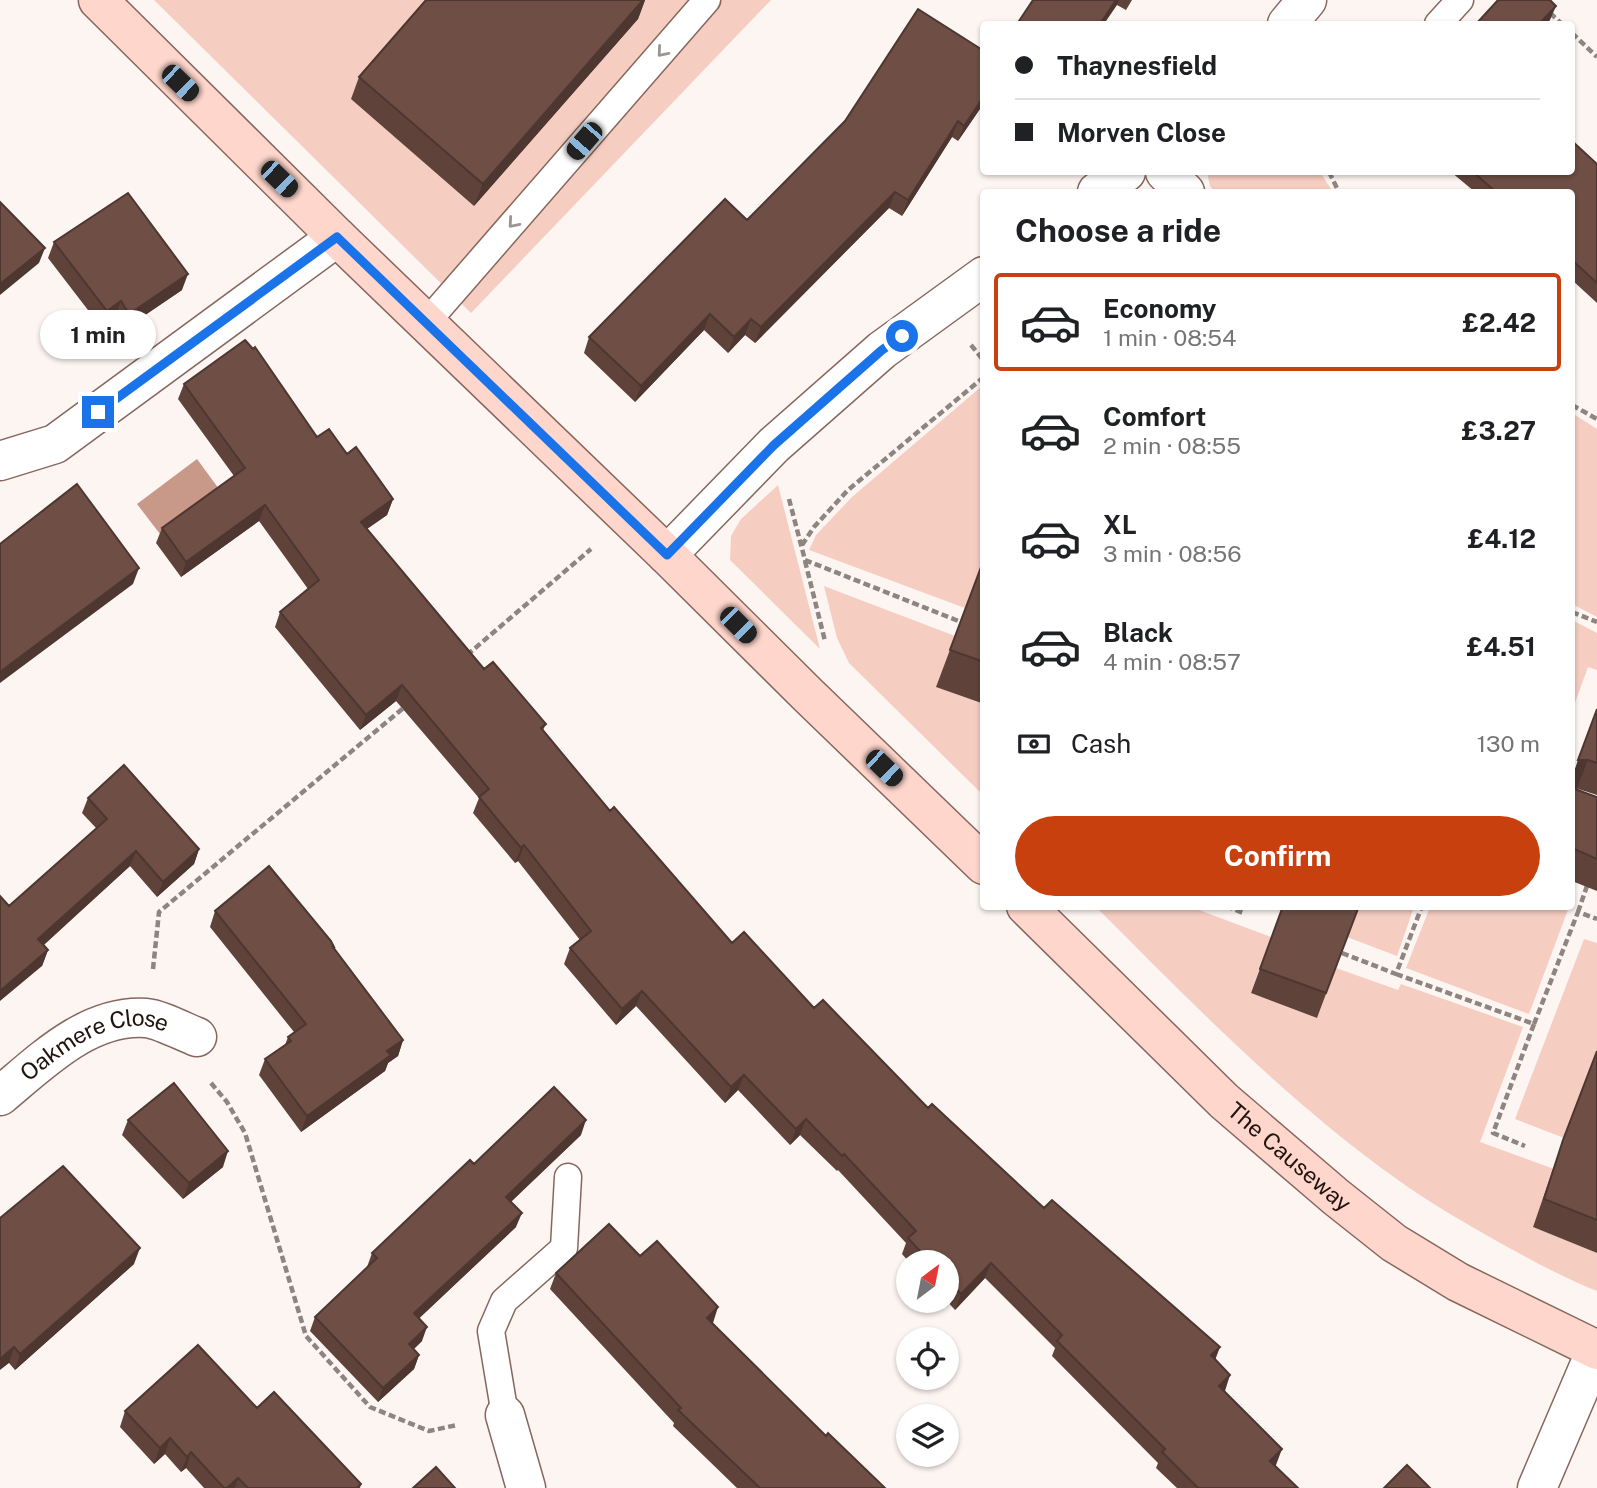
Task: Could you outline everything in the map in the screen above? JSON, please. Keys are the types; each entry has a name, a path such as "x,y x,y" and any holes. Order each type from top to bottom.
{"main road":[{"path":"98,0 337,237 980,861"},
{"name":"The Causeway","path":"1030,910 1224,1101 1394,1243 1458,1282 1596,1350"}],"street":[{"path":"1290,21 1307,0"},
{"path":"1101,189 1122,175"},
{"path":"1168,175 1182,189"},
{"path":"0,461 55,444 337,237"},
{"path":"667,555 774,445 882,350 980,279"},
{"name":"Oakmere Close","path":"0,1096 48,1056 83,1033 112,1020 148,1018 197,1037"},
{"path":"1536,1488 1596,1350"},
{"path":"505,1415 526,1488"}],"lane":[{"path":"426,323 707,0"},
{"path":"1441,21 1460,0"},
{"path":"505,1415 491,1331 504,1301 564,1248 568,1177"}],"path":[{"path":"1545,8 1559,21"},
{"path":"1575,36 1597,57"},
{"path":"801,545 848,490 980,380"},
{"path":"1575,407 1597,419"},
{"path":"774,445 832,668 808,695"},
{"path":"459,661 578,562 626,516"},
{"path":"805,560 961,622"},
{"path":"1575,613 1597,622"},
{"path":"148,1018 159,912 416,697"},
{"path":"1525,1146 1493,1133 1589,878"},
{"path":"1234,910 1243,914"},
{"path":"1396,974 1420,910"},
{"path":"1578,912 1597,919"},
{"path":"1342,953 1534,1024"},
{"path":"197,1037 202,1073 227,1102 245,1133 306,1336 370,1408 429,1431 505,1415"}],"shaded area":[{"path":"154,0 433,0 474,206 638,19 617,0 771,0 471,313"},
{"path":"1208,175 1322,175 1331,189 1212,189"},
{"path":"980,388 980,567 965,608 809,550 816,535 852,497"},
{"path":"1575,415 1597,429 1597,617 1575,606"},
{"path":"197,459 219,489 160,534 137,504"},
{"path":"778,485 820,649 730,560 731,536 741,519"},
{"path":"824,586 955,636 937,687 980,703 980,792 849,663 837,638"},
{"path":"1575,622 1597,633 1597,670 1588,667 1575,703"},
{"path":"1099,910 1199,910 1271,937 1251,993 1317,1018 1336,968 1398,990 1401,984 1523,1027 1480,1142 1554,1169 1533,1227 1597,1253 1597,1291 1537,1263 1436,1206 1357,1150 1241,1050"},
{"path":"1357,910 1413,910 1397,956 1347,937"},
{"path":"1429,910 1568,910 1529,1014 1406,968"},
{"path":"1584,939 1597,943 1597,1053 1564,1138 1515,1119"}],"building":[{"path":"426,0 643,0 483,184 359,77"},
{"path":"1033,0 1116,0 1102,21 1019,21"},
{"path":"1498,0 1550,0 1556,6 1542,21 1479,21"},
{"path":"918,9 980,48 980,102 964,126 958,121 908,200 895,192 761,327 751,319 734,337 710,314 641,386 589,337 725,199 747,220 845,121"},
{"path":"1575,144 1597,164 1597,283 1575,263 1575,189 1493,189 1476,175 1575,175"},
{"path":"128,193 188,274 129,314 121,301 107,311 54,242"},
{"path":"0,202 45,248 0,284"},
{"path":"245,340 253,349 255,347 317,437 329,429 347,454 356,447 393,499 361,522 484,669 493,662 546,724 541,728 610,811 614,807 732,943 744,932 814,1008 823,1000 928,1108 932,1104 1044,1208 1052,1200 1220,1347 1211,1355 1230,1375 1219,1386 1282,1449 1270,1461 1298,1488 1198,1488 1162,1452 1165,1449 1057,1341 1062,1335 991,1263 961,1294 959,1250 919,1250 908,1238 916,1231 844,1154 842,1156 806,1119 796,1129 744,1075 731,1087 642,991 622,1009 570,948 591,931 524,845 521,848 479,797 489,789 402,685 366,715 280,612 319,580 265,505 186,562 162,528 245,468 184,384"},
{"path":"77,484 139,568 0,672 0,544"},
{"path":"980,570 980,661 950,650"},
{"path":"1597,709 1597,763 1578,760"},
{"path":"124,765 199,849 163,882 136,851 38,939 48,950 0,991 0,896 9,906 107,819 88,798"},
{"path":"1575,788 1597,797 1597,859 1575,849"},
{"path":"269,866 331,941 403,1040 387,1051 391,1055 307,1116 265,1059 291,1041 288,1037 306,1024 215,911"},
{"path":"1282,910 1357,910 1326,993 1260,969"},
{"path":"1597,1051 1597,1220 1544,1199"},
{"path":"174,1083 228,1151 189,1183 128,1120"},
{"path":"554,1087 586,1120 506,1197 522,1213 414,1313 427,1327 409,1344 419,1355 383,1388 315,1317 377,1258 372,1253 470,1160 474,1164"},
{"path":"63,1166 140,1248 20,1354 14,1347 0,1359 0,1218"},
{"path":"609,1224 640,1256 657,1241 718,1307 707,1318 826,1436 828,1433 885,1488 760,1488 678,1410 681,1408 556,1273"},
{"path":"198,1345 257,1408 274,1392 361,1484 357,1488 248,1488 238,1478 224,1488 191,1452 187,1457 170,1438 160,1448 125,1411"},
{"path":"1407,1465 1430,1488 1384,1488"},
{"path":"436,1467 455,1488 413,1488"}],"route":[{"path":"98,412 337,237 667,555 774,445 882,350 902,336"}]}
